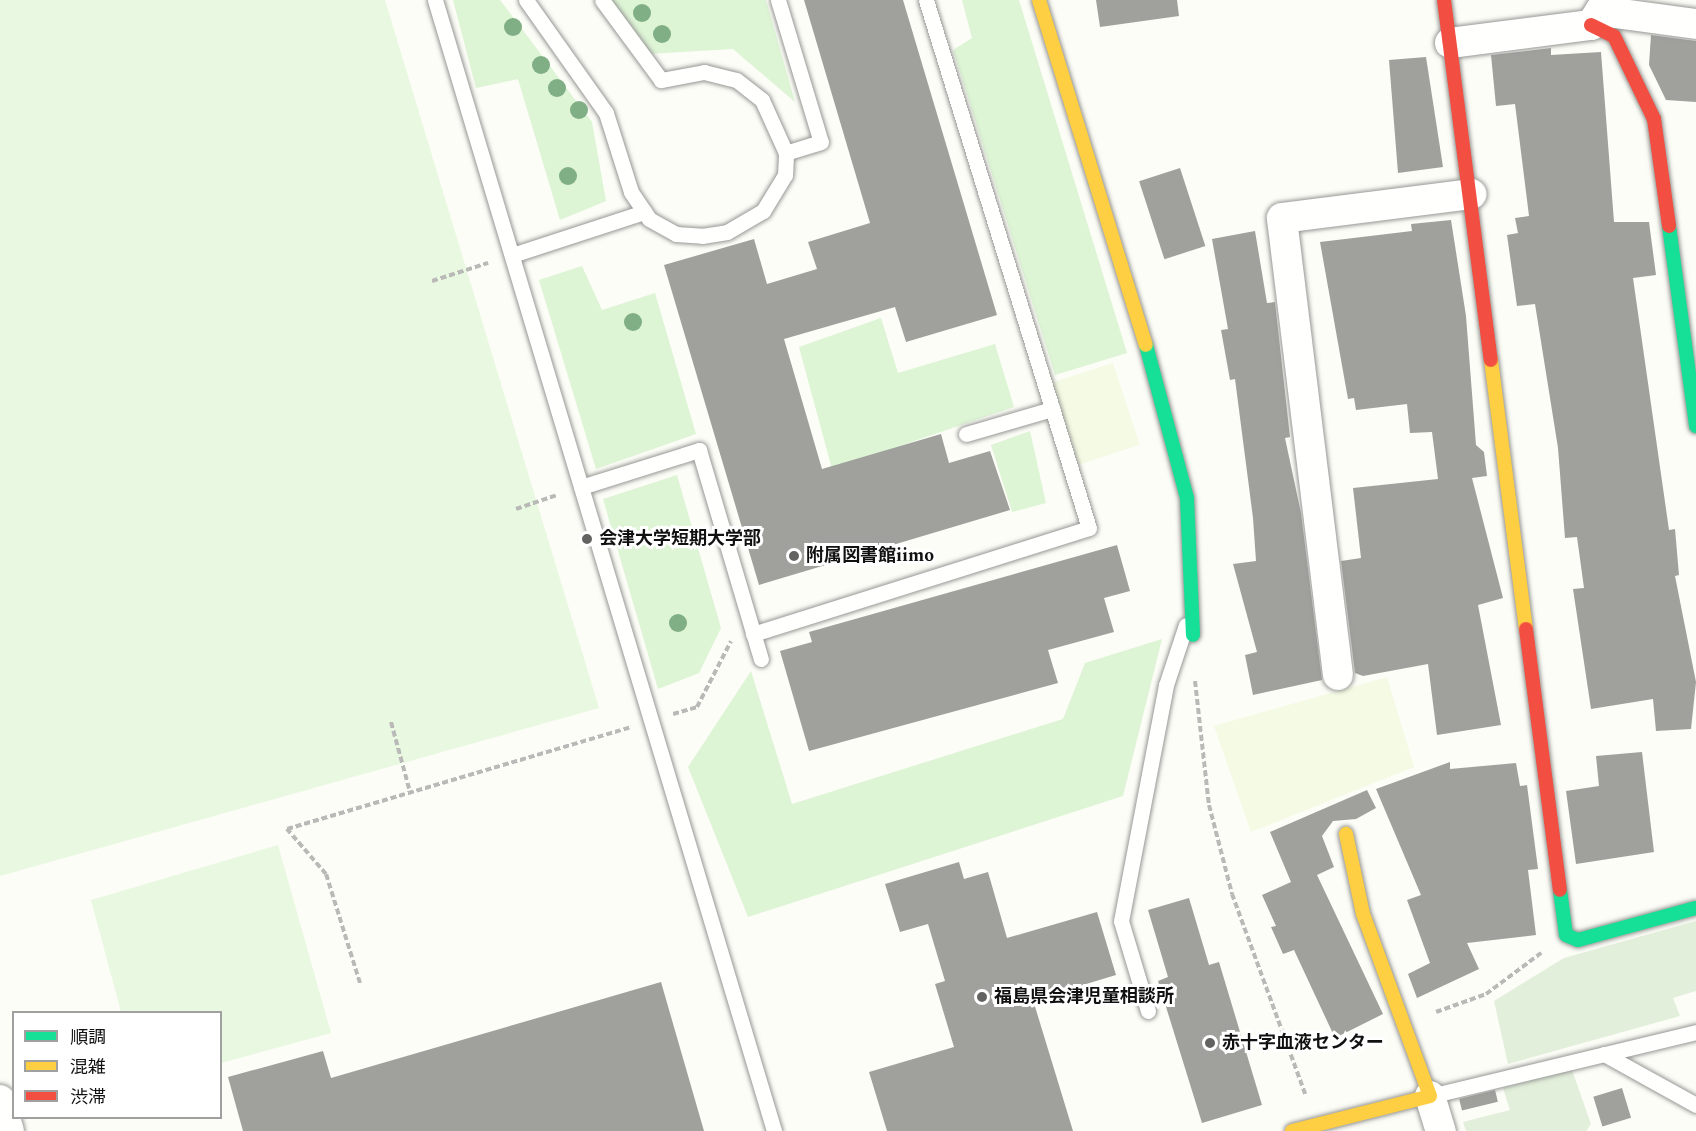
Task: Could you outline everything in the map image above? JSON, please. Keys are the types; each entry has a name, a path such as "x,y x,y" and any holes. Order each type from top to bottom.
{"street":[{"path":"1039,0 1167,414 1187,498 1193,635"},
{"path":"1444,0 1566,935 1578,940 1696,908"},
{"path":"1450,43 1600,12 1696,24"},
{"path":"1600,12 1654,118 1696,426"},
{"path":"1338,675 1282,218 1471,194"},
{"path":"1346,834 1363,914 1407,1022 1440,1131"},
{"path":"1292,1131 1430,1096"},
{"path":"0,1100 9,1131"}],"lane":[{"path":"435,0 774,1131"},
{"path":"526,0 606,113 631,192 644,212 676,234 727,232 763,211 777,195 786,153 762,100 736,80 704,72 661,80 602,0"},
{"path":"778,0 821,142 786,153"},
{"path":"753,634 1089,528 926,0"},
{"path":"512,255 644,212"},
{"path":"966,434 1052,409"},
{"path":"581,487 699,450 760,659"},
{"path":"1148,1011 1121,921 1166,685 1193,602"},
{"path":"1430,1096 1696,1032"},
{"path":"1604,1054 1696,1105"}],"path":[{"path":"432,281 512,255"},
{"path":"516,508 581,487"},
{"path":"1193,635 1196,723 1209,805 1232,894 1316,1124"},
{"path":"696,707 719,662"},
{"path":"360,983 326,874 287,829 651,721"},
{"path":"391,722 410,792"},
{"path":"1407,1022 1486,994 1566,935"}],"green space":[{"path":"0,0 385,0 599,708 0,876"},
{"path":"453,0 500,0 592,122 606,201 560,220 518,79 476,88"},
{"path":"609,0 766,0 795,102 733,49 648,54"},
{"path":"962,0 1019,0 1127,353 1055,375 953,50 972,38"},
{"path":"582,266 602,310 655,293 696,434 596,469 539,280"},
{"path":"881,318 898,373 995,344 1014,407 832,469 799,347"},
{"path":"1113,363 1140,445 1078,465 1051,383"},
{"path":"1030,431 1046,503 1012,512 991,445"},
{"path":"677,475 721,628 699,673 658,689 603,499"},
{"path":"1162,639 1123,796 748,917 688,767 751,671 792,804 1063,719 1085,663"},
{"path":"1387,677 1414,767 1251,832 1214,726"},
{"path":"278,845 331,1033 222,1063 222,1011 121,1011 91,900"},
{"path":"1696,921 1696,991 1673,998 1680,1016 1508,1064 1494,1001 1564,958"},
{"path":"1572,1070 1591,1124 1586,1131 1466,1131 1463,1122 1510,1110 1503,1088"}],"building":[{"name":"会津大学短期大学部","path":"804,0 903,0 997,315 906,342 895,307 784,339 822,469 941,434 949,463 990,451 1010,510 759,585 664,265 754,239 767,284 817,269 808,242 870,223"},
{"path":"1096,0 1177,0 1179,16 1100,27"},
{"path":"1651,35 1696,41 1696,102 1666,100 1649,65"},
{"path":"1551,48 1551,55 1601,52 1614,222 1649,222 1656,275 1633,278 1669,530 1675,529 1679,575 1675,576 1696,682 1691,729 1656,731 1653,699 1591,709 1573,589 1584,588 1577,537 1565,538 1558,448 1535,304 1517,306 1507,235 1518,233 1515,218 1529,216 1515,104 1496,106 1491,55"},
{"path":"1426,57 1443,167 1398,173 1389,60"},
{"path":"1180,168 1205,246 1164,259 1139,181"},
{"path":"1451,220 1466,316 1476,445 1484,452 1487,476 1472,478 1503,598 1478,605 1501,725 1437,735 1428,664 1363,676 1355,673 1341,561 1361,558 1353,488 1438,479 1432,432 1410,433 1407,404 1356,410 1354,398 1348,399 1320,242 1412,231 1411,224"},
{"path":"1255,231 1267,303 1275,302 1290,437 1285,438 1301,513 1322,680 1253,695 1245,655 1257,652 1233,564 1256,561 1253,518 1235,379 1230,380 1221,330 1228,329 1212,239"},
{"path":"1117,545 1130,591 1104,598 1114,632 1048,650 1058,683 809,751 780,651 812,642 809,632"},
{"path":"1642,752 1654,852 1576,864 1566,791 1599,786 1596,756"},
{"path":"1450,762 1450,769 1516,763 1520,786 1527,785 1538,869 1528,870 1536,935 1467,943 1479,969 1417,998 1408,974 1430,963 1407,900 1421,895 1376,789"},
{"path":"1367,790 1376,808 1356,819 1333,821 1322,836 1334,867 1317,875 1383,1014 1335,1038 1294,950 1283,954 1271,927 1276,926 1262,895 1291,882 1270,832"},
{"name":"福島県会津児童相談所","path":"959,862 964,879 988,872 1007,938 1097,912 1116,975 1033,1000 1073,1131 887,1131 869,1072 954,1047 935,984 945,981 928,924 900,932 885,884"},
{"name":"赤十字血液センター","path":"1189,898 1209,965 1219,962 1262,1105 1202,1123 1158,981 1168,977 1148,910"},
{"path":"661,982 704,1131 243,1131 228,1077 323,1051 331,1078"},
{"path":"1622,1088 1631,1118 1602,1126 1593,1097"},
{"path":"1495,1090 1498,1102 1462,1111 1459,1099"}],"traffic: fast":[{"path":"1669,226 1696,426"},
{"path":"1146,345 1187,498 1193,635"},
{"path":"1560,890 1566,935 1578,940 1696,908"}],"traffic: slow":[{"path":"1039,0 1146,345"},
{"path":"1491,360 1526,629"},
{"path":"1292,1131 1430,1096 1363,914 1346,834"}],"traffic: jam":[{"path":"1444,0 1491,360"},
{"path":"1591,25 1614,36 1654,119 1669,226"},
{"path":"1526,629 1560,890"}],"place":[{"name":"会津大学短期大学部","path":"587,539"},
{"name":"附属図書館iimo","path":"794,556"},
{"name":"福島県会津児童相談所","path":"982,997"},
{"name":"赤十字血液センター","path":"1210,1043"}]}
